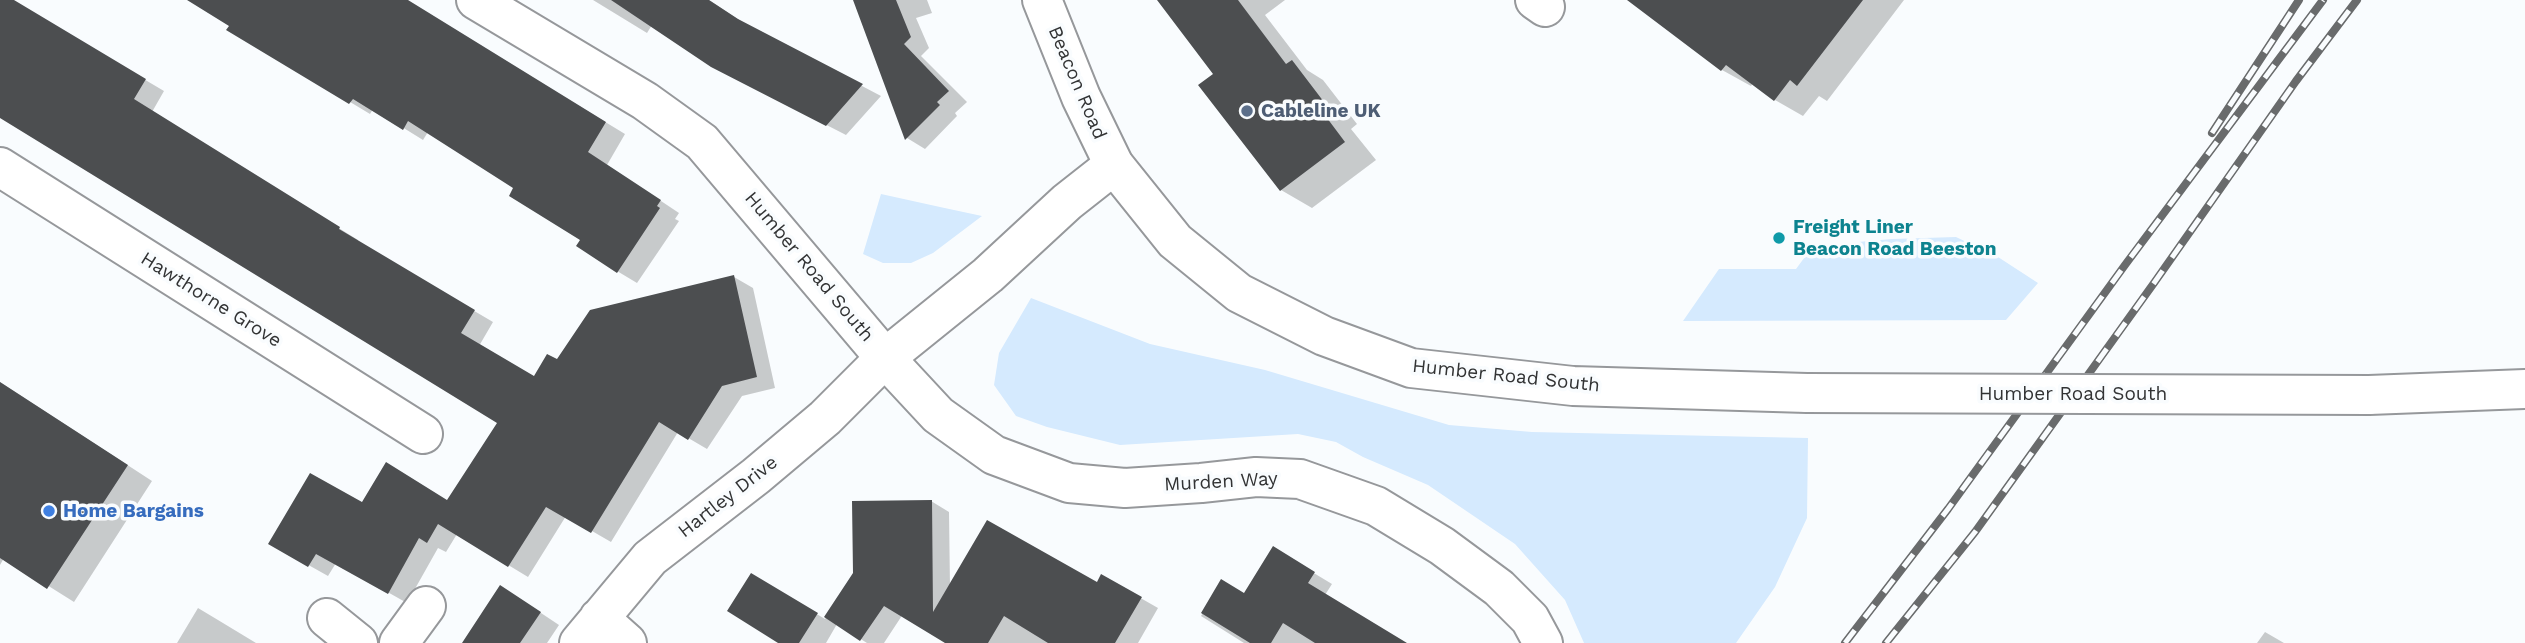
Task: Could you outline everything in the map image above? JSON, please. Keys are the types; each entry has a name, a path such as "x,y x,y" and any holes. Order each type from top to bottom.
{"street":[{"name":"Humber Road South","path":"476,0 645,101 702,142 885,358 988,275 1068,202 1114,165 1175,241 1239,293 1324,336 1411,368 1573,386 1807,393 2369,395 2525,389"},
{"name":"Beacon Road","path":"1042,0 1081,97 1114,165"},
{"name":"Hawthorne Grove","path":"0,167 423,434"},
{"name":"Hartley Drive","path":"589,630 650,558 825,418 885,358"},
{"name":"Murden Way","path":"885,358 938,415 995,455 1069,483 1125,488 1201,484 1256,477 1300,479 1376,506 1442,546 1499,589 1530,619 1543,643"},
{"path":"399,643 426,606"},
{"path":"327,618 358,643"},
{"path":"589,630 628,643"}],"shaded area":[{"path":"881,194 982,216 933,253 911,263 883,263 863,254"},
{"path":"1956,237 1998,257 2038,283 2006,320 1683,321 1719,269 1796,269 1813,246"},
{"path":"1031,298 1150,344 1265,370 1449,425 1532,432 1808,438 1807,518 1775,587 1736,643 1584,643 1565,600 1515,544 1428,485 1363,457 1336,442 1298,434 1120,445 1047,427 1016,416 994,385 999,353"}],"building":[{"path":"0,0 14,0 146,79 134,99 340,227 339,229 475,310 461,333 534,376 547,354 557,359 590,310 734,275 757,377 722,386 688,440 659,422 591,533 546,507 508,567 438,524 427,543 419,538 388,594 316,554 308,567 268,544 310,473 362,502 386,462 447,500 497,423 0,118"},
{"path":"187,0 408,0 606,122 588,152 661,200 657,206 660,208 617,273 576,246 580,240 509,196 513,188 408,121 403,130 353,99 349,104 226,30 229,26"},
{"path":"611,0 709,0 738,19 863,84 826,126 711,67"},
{"path":"853,0 896,0 911,37 904,44 949,91 937,102 940,105 905,140"},
{"path":"1157,0 1238,0 1286,64 1292,60 1327,106 1321,110 1345,142 1280,191 1198,85 1213,74"},
{"path":"1627,0 1863,0 1797,86 1790,80 1774,101 1726,65 1721,71"},
{"name":"Home Bargains","path":"0,382 128,465 47,589 0,558"},
{"path":"932,500 933,612 987,520 1097,582 1101,574 1142,597 1115,643 1048,643 1004,616 988,643 945,643 884,606 860,641 824,617 853,573 852,501"},
{"path":"1273,546 1315,572 1308,583 1407,643 1315,643 1283,623 1271,643 1250,643 1201,613 1221,579 1244,593"},
{"path":"751,573 818,613 799,643 778,643 727,611"},
{"path":"500,585 541,612 520,643 462,643"}],"railway":[{"path":"2212,133 2299,0"},
{"path":"1845,643 1948,509 2125,265 2323,0"},
{"path":"1886,643 1975,532 2296,81 2357,0"}],"place":[{"name":"Cableline UK","path":"1247,111"},
{"name":"Freight Liner Beacon Road Beeston","path":"1779,238"},
{"name":"Home Bargains","path":"49,511"}]}
